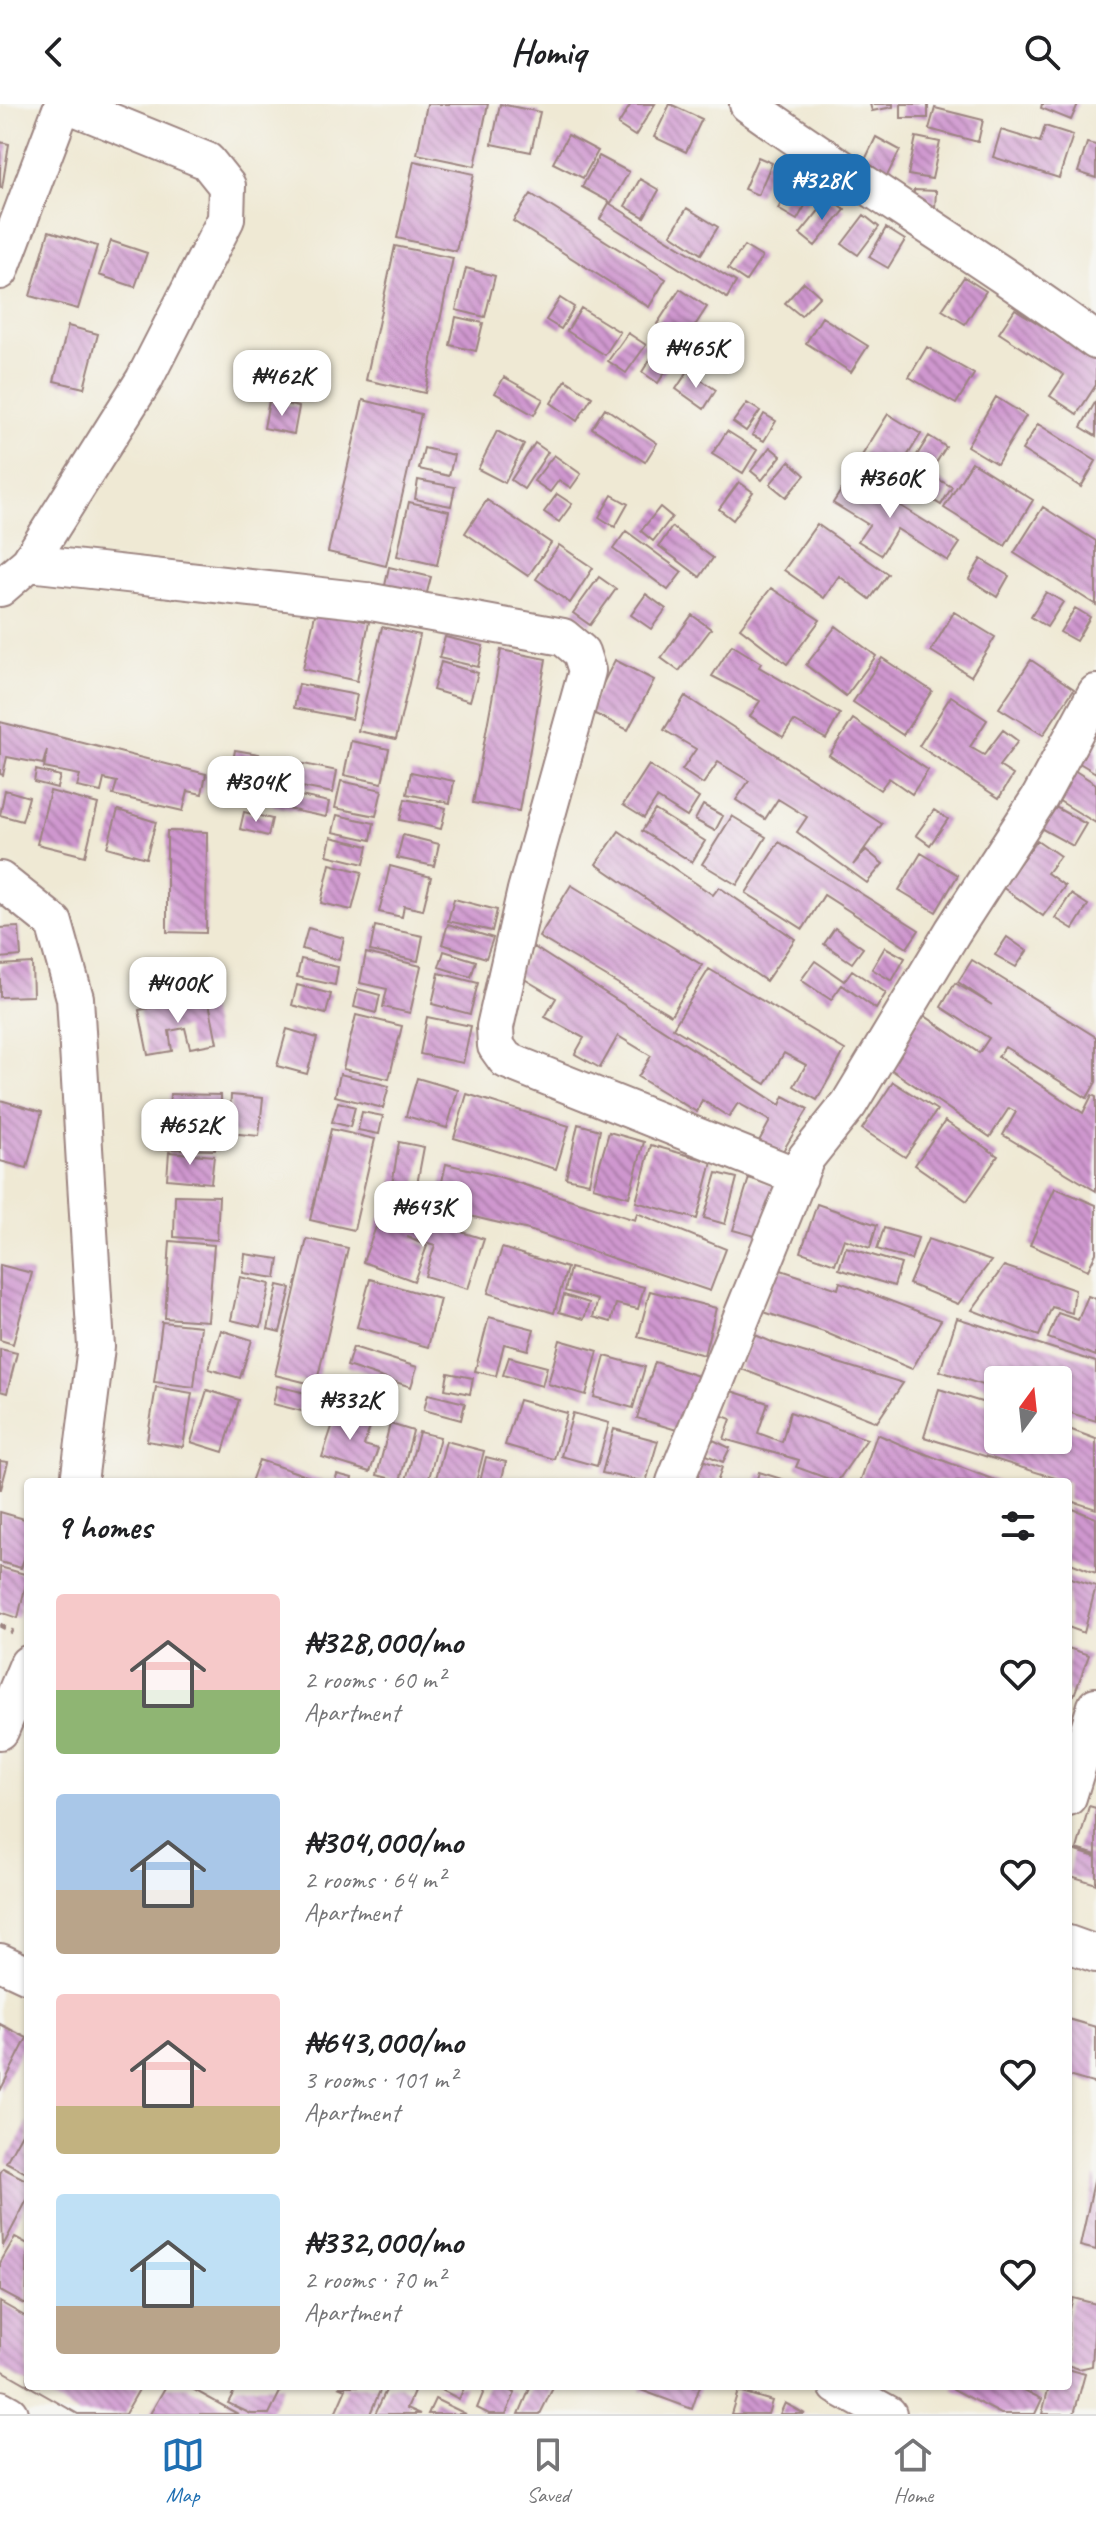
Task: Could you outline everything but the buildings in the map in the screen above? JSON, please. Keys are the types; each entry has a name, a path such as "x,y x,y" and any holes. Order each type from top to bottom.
{"street":[{"path":"0,271 65,104 207,161 227,186 226,219 144,380 29,563 0,588"},
{"path":"748,104 840,170 1039,299 1096,341"},
{"path":"29,563 366,601 563,637 581,652 587,671 526,890 495,1027 496,1046 506,1060 799,1177"},
{"path":"677,1478 806,1158 849,1104 953,931 1040,797 1096,693"},
{"path":"0,880 54,923 75,998 96,1347 80,1478"},
{"path":"0,1731 24,1674"},
{"path":"1078,1797 1096,1706"},
{"path":"1072,1945 1096,1954"},
{"path":"0,1962 24,1973"},
{"path":"844,2390 888,2414"},
{"path":"0,2409 9,2414"}]}
